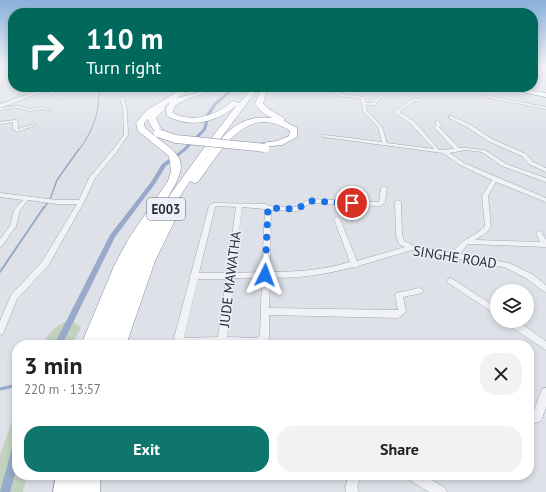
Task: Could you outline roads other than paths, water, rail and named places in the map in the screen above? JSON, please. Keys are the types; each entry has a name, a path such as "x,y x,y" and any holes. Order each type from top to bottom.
{"highway":[{"path":"92,340 121,266 139,232 173,181 177,172 175,157 141,129 140,123 144,116 186,92 200,94 202,92"},
{"path":"186,92 172,104 169,111 173,116 192,120 216,116 230,109 249,92"},
{"path":"186,92 151,114 148,122 149,126 160,133 176,139 265,147 289,143 298,134 298,130 291,124 273,116 261,108 259,100 262,92"},
{"name":"E003","path":"104,340 133,265 152,230 198,160 251,92"},
{"name":"E003","path":"119,340 148,261 188,188 260,92"},
{"path":"188,188 238,127 253,121 262,120 288,125 294,130 293,137 286,142 265,147"},
{"path":"65,492 66,480"},
{"path":"88,492 89,480"}],"street":[{"path":"1,106 37,92"},
{"path":"51,92 62,98"},
{"path":"336,92 340,95 363,98 368,115 380,126 385,144"},
{"path":"366,104 374,104 383,93 387,92"},
{"path":"485,96 546,108"},
{"path":"0,331 14,297 45,264 81,202 92,178 126,135 126,109 122,98"},
{"path":"421,99 412,101 396,112 413,123 437,150"},
{"path":"1,106 18,107 30,110 42,106 50,110"},
{"path":"450,117 495,143 524,155 531,163 546,170"},
{"path":"0,123 15,121 15,129 17,131"},
{"path":"437,121 440,125 436,127 458,150"},
{"path":"11,134 34,125"},
{"path":"325,136 444,152 462,164 546,200"},
{"path":"444,152 458,150 483,151 504,165 546,180"},
{"path":"456,255 458,250 466,242 485,230 488,226 485,196 495,179"},
{"path":"181,340 179,338 193,276 212,206 215,204 297,209 310,201 380,204 382,203 384,188"},
{"path":"0,195 57,202 81,202"},
{"path":"0,244 12,226 21,204 27,198"},
{"path":"398,202 399,235 401,242 412,248"},
{"name":"JUDE MAWATHA","path":"222,340 239,205"},
{"name":"JUDE MAWATHA","path":"262,340 264,338 268,208"},
{"path":"337,219 355,265"},
{"path":"466,242 545,245 539,233"},
{"name":"SINGHE ROAD","path":"193,276 296,275 333,270 355,265 412,248 506,265 518,269 546,289"},
{"path":"451,281 490,307"},
{"path":"265,311 398,314 402,311 400,295 419,291"},
{"path":"520,328 546,346"},
{"path":"534,418 538,417 546,394"},
{"path":"353,492 352,488 354,480"},
{"path":"421,480 441,492"}],"waterway":[{"path":"79,150 88,137 94,123 98,108 99,92"},
{"path":"60,340 112,236 153,183 164,165 184,150 205,129 208,115 215,104 229,92"},
{"path":"44,208 51,197 57,180 79,149"},
{"path":"0,272 44,207"},
{"path":"0,389 12,386"},
{"path":"5,492 12,466"}]}
